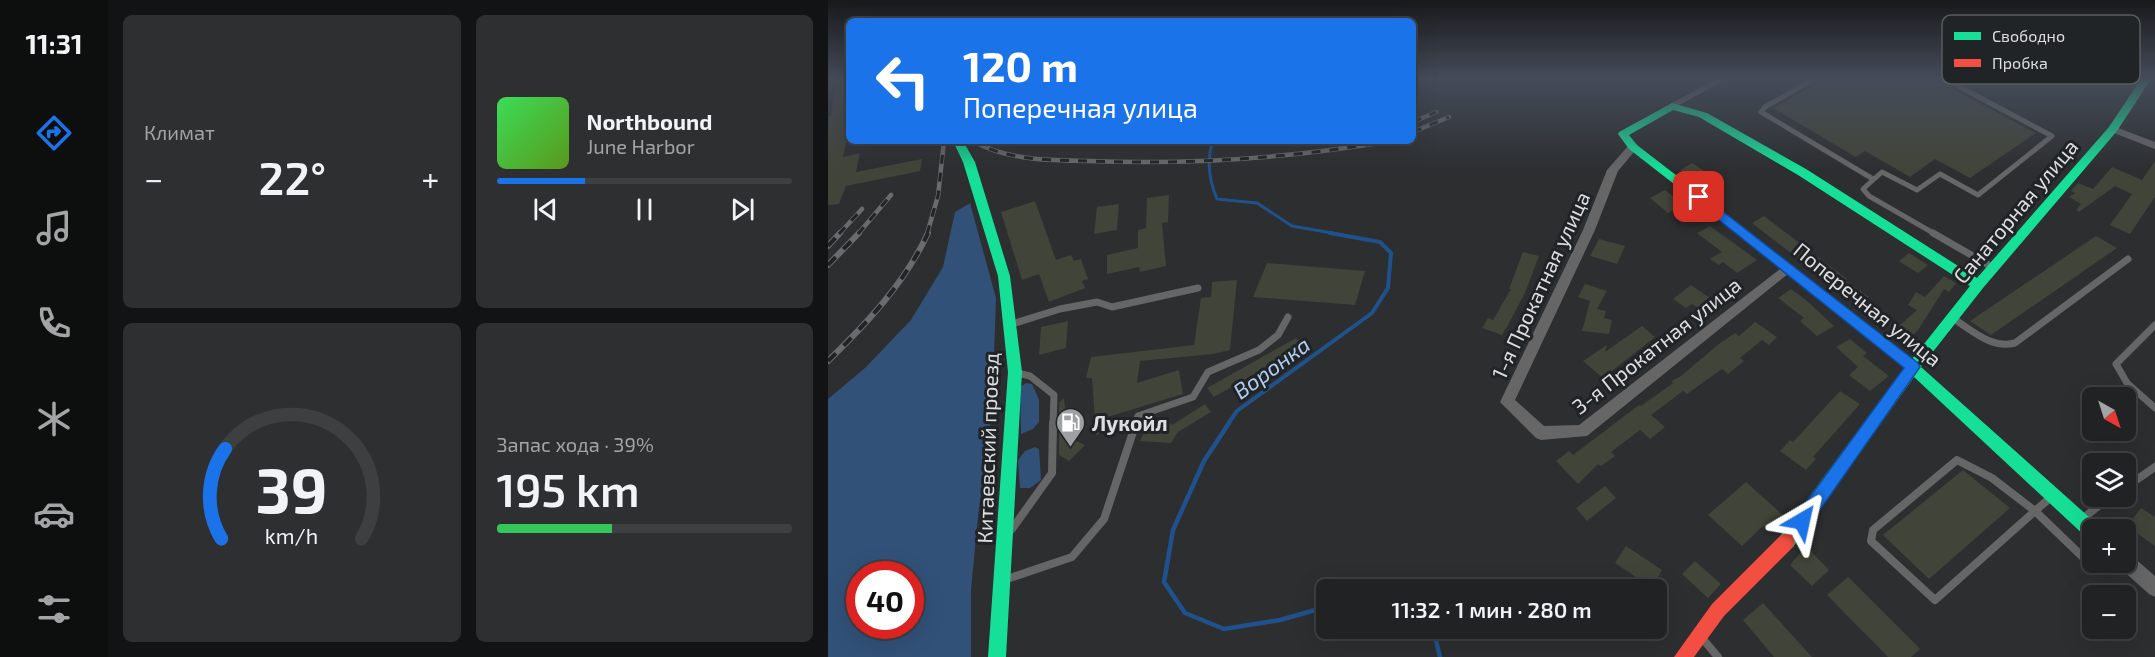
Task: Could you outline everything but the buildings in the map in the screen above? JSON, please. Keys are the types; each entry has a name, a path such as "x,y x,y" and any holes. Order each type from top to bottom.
{"street":[{"path":"1633,147 1623,134 1666,110"},
{"path":"1686,110 1703,114 1802,172 1978,285"},
{"name":"Санаторная улица","path":"1683,657 1718,610 1788,540 1913,367 1978,285 2113,129 2126,110"},
{"path":"2113,129 2155,146"},
{"name":"Китаевский проезд","path":"960,144 969,162 1004,276 1015,372 997,657"},
{"name":"Поперечная улица","path":"1633,147 1663,168 1913,367 2081,520"},
{"name":"1-я Прокатная улица","path":"1541,433 1507,402 1590,230 1613,170 1633,147"},
{"name":"3-я Прокатная улица","path":"1541,433 1582,431 1788,269"},
{"path":"2136,571 2155,588"}],"lane":[{"path":"1763,110 1761,112 1873,179"},
{"path":"1994,268 1865,194 1863,186 1884,172 1917,190 1940,174 1978,195 2052,136 2004,110"},
{"path":"1952,318 1988,341 2007,346 2015,343 2128,259"},
{"path":"1010,325 1096,302 1112,307 1198,288"},
{"path":"1001,580 1072,557 1104,519 1138,416 1193,398 1208,372 1259,350 1278,335 1288,317"},
{"path":"2155,325 2116,364 2118,372 2134,392 2155,408"},
{"path":"1004,540 1052,473 1054,395 1030,376 1015,372"},
{"path":"2053,494 2035,511 1935,600 1871,541 1873,530 1957,460 1976,466 2035,511 2082,556"},
{"path":"2136,480 2155,467"},
{"path":"2081,520 2097,507"},
{"path":"1700,635 1718,657"}],"shaded area":[{"path":"970,203 996,298 992,410 971,590 971,657 828,657 828,399 865,368 911,320 943,267 955,212"},
{"path":"1026,383 1032,384 1039,400 1039,422 1033,429 1021,434 1020,387"},
{"path":"1035,447 1039,449 1041,480 1030,488 1020,488 1018,460 1025,451"}],"waterway":[{"name":"Воронка","path":"1212,144 1209,170 1217,199 1257,203 1292,226 1338,234"},
{"name":"Воронка","path":"1228,424 1237,411 1372,313 1388,288 1391,253 1380,242 1330,233"},
{"name":"Воронка","path":"1229,423 1204,461 1173,530 1164,582 1185,613 1224,629 1280,620 1316,610"},
{"name":"Воронка","path":"1436,639 1440,657"}],"railway":[{"path":"1416,121 1436,112"},
{"path":"1416,131 1449,117"},
{"path":"927,234 938,196 944,144"},
{"path":"979,144 1000,152 1030,158 1127,162 1241,159 1372,144"},
{"path":"858,234 891,195"},
{"path":"839,234 862,209"},
{"path":"828,246 840,233"},
{"path":"828,265 859,233"},
{"path":"828,361 857,332 897,285 928,233"}],"traffic: fast":[{"path":"1666,110 1623,134 1633,147 1754,240"},
{"path":"1685,110 1703,115 1802,172 1978,285"},
{"path":"1787,541 1913,367 1978,285 2113,129 2126,110"},
{"path":"960,144 969,162 1004,276 1015,372 997,657"},
{"path":"1908,363 2082,522"}],"traffic: jam":[{"path":"1754,240 1908,363"},
{"path":"1683,657 1718,610 1787,541"}],"place":[{"name":"Лукойл","path":"1071,448"}],"route":[{"path":"1699,197 1913,367 1802,521"}]}
